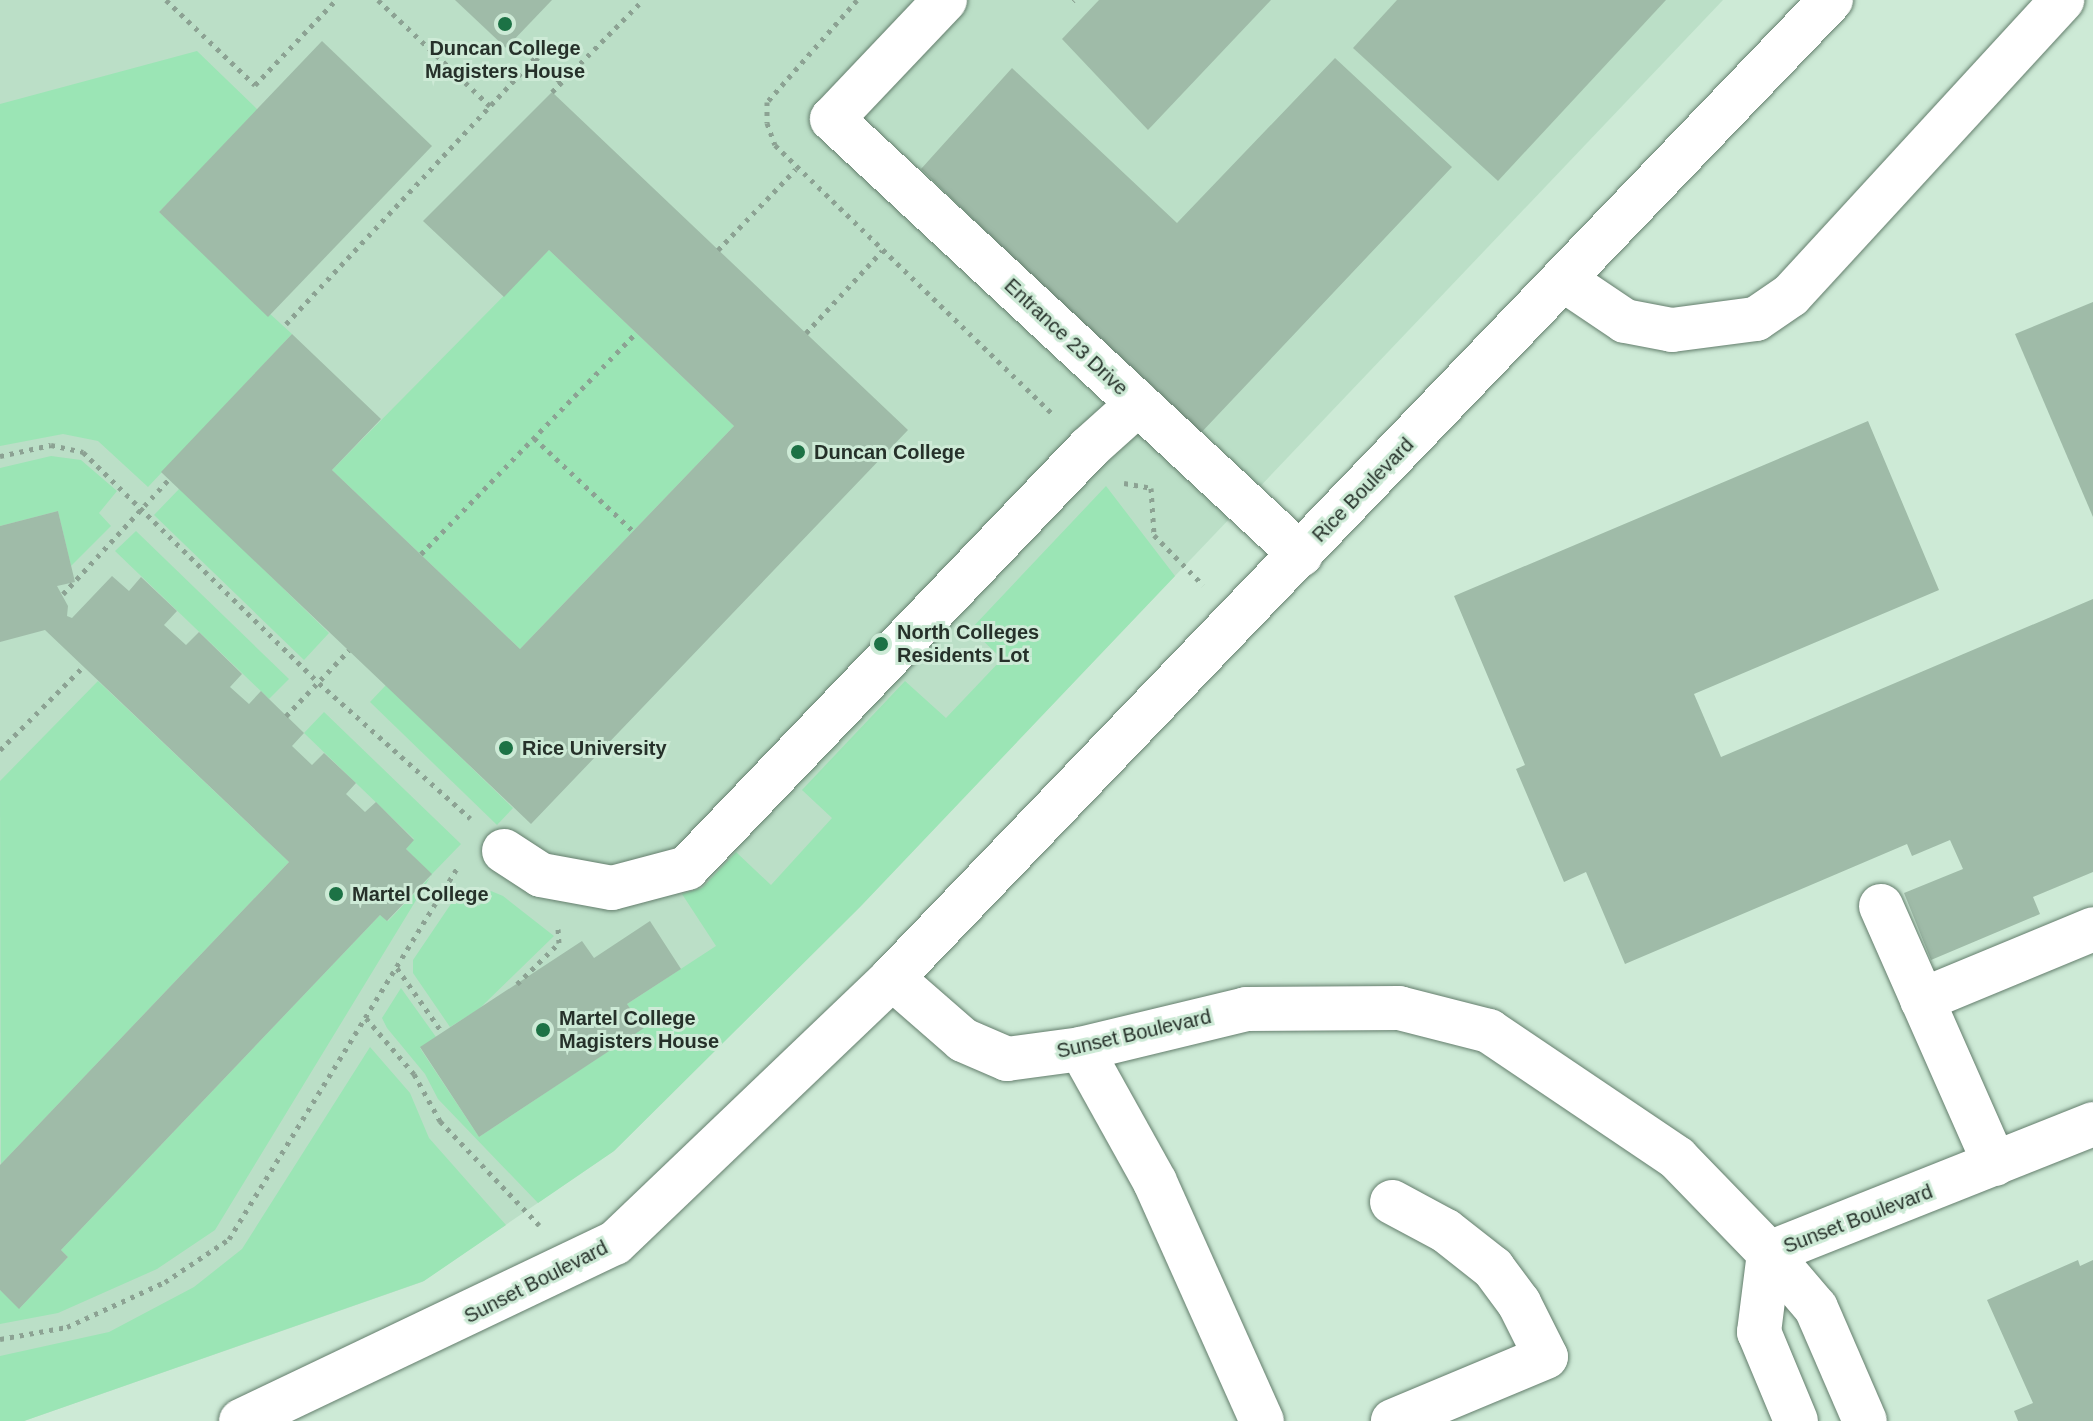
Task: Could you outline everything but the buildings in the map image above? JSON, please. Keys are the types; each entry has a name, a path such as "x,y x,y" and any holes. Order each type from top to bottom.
{"main road":[{"name":"Entrance 23 Drive","path":"945,0 832,119 1301,555"},
{"name":"Rice Boulevard","path":"892,978 1831,0"},
{"path":"1564,280 1625,321 1672,330 1756,319 1791,295 2062,0"},
{"path":"493,840 541,875 612,888 687,868 1089,448 1138,404"},
{"path":"1881,906 1995,1164"},
{"path":"1922,1000 2093,929"},
{"name":"Sunset Boulevard","path":"241,1421 615,1243 892,978 963,1040 1007,1059 1081,1049 1246,1009 1399,1008 1489,1031 1677,1158 1769,1253 2093,1124"},
{"path":"1081,1049 1155,1182 1262,1421"},
{"path":"1392,1202 1446,1231 1493,1268 1519,1303 1546,1357 1393,1421"},
{"path":"1769,1253 1759,1332 1796,1421"},
{"path":"1769,1253 1816,1308 1865,1421"}],"path":[{"path":"166,0 255,85 336,0"},
{"path":"378,0 490,106"},
{"path":"552,92 643,0"},
{"path":"286,324 535,58 561,82"},
{"path":"718,250 796,169"},
{"path":"806,333 882,251"},
{"path":"421,554 636,333"},
{"path":"534,438 633,531"},
{"path":"0,456 51,445 83,452 128,494 139,511 319,683 493,840 397,968 229,1239 165,1282 67,1327 0,1339"},
{"path":"63,594 169,479"},
{"path":"286,716 349,650"},
{"path":"0,750 83,667"},
{"path":"397,968 442,1032"},
{"path":"366,1018 414,1074 440,1121 543,1228"}],"shaded area":[{"name":"Rice University","path":"0,0 1723,0 860,907 614,1151 422,1282 24,1421 0,1421"}],"green space":[{"path":"197,51 258,110 159,212 292,334 148,487 98,441 63,434 0,446 0,104"},
{"path":"549,250 734,426 520,649 332,470"},
{"path":"51,456 81,460 117,491 99,513 111,526 71,566 58,511 0,526 0,468"},
{"path":"1106,486 1175,576 860,907 614,1151 538,1203 438,1099 425,1074 387,1028 382,1018 401,988 436,1037 420,1048 479,1137 643,1028 627,1004 716,946 682,894 702,888 736,852 771,885 832,818 802,790 905,681 946,718 1002,659 971,629"},
{"path":"180,488 329,633 304,660 154,515"},
{"path":"136,531 289,679 269,699 115,551"},
{"path":"98,681 289,862 1,1164 0,781"},
{"path":"386,685 513,808 497,825 370,702"},
{"path":"324,712 461,844 432,875 406,849 414,839 304,733"},
{"path":"430,877 215,1230 157,1269 58,1313 0,1324 0,1290 20,1308 68,1257 61,1250 380,915 388,921"},
{"path":"461,889 479,906 491,891 503,896 554,936 479,1009 450,1027 413,973 413,960"},
{"path":"370,1047 410,1093 429,1138 506,1225 424,1281 24,1421 0,1421 0,1356 109,1332 194,1287 242,1249"}],"place":[{"name":"Duncan College Magisters House","path":"505,24"},
{"name":"Duncan College","path":"798,452"},
{"name":"North Colleges Residents Lot","path":"881,644"},
{"name":"Rice University","path":"506,748"},
{"name":"Martel College","path":"336,894"},
{"name":"Martel College Magisters House","path":"543,1030"}]}
